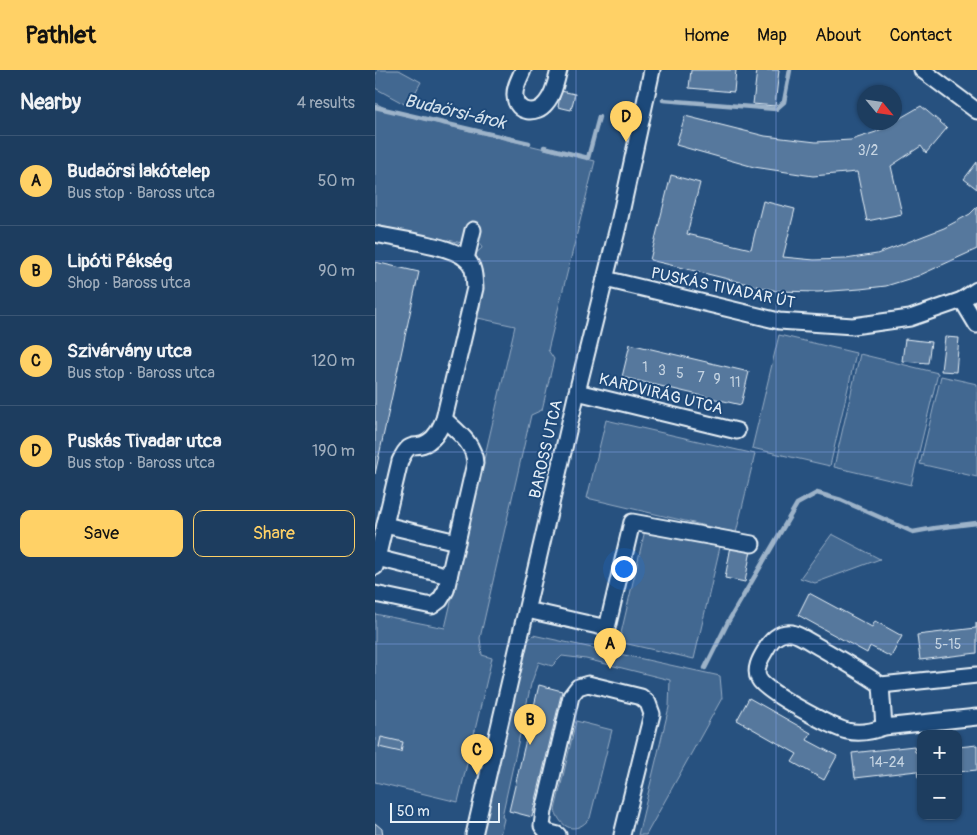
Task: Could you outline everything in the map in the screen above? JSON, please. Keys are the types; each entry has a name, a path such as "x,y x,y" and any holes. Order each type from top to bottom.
{"street":[{"path":"523,70 516,85 514,95 520,108 526,111 541,108 547,102 553,92 559,70"},
{"name":"BAROSS UTCA","path":"474,835 605,279 652,70"},
{"path":"921,70 977,110"},
{"path":"466,259 473,230"},
{"path":"375,234 449,250 466,259 474,274 475,288 444,419 437,433 427,444 412,445 404,451 376,562 449,576"},
{"name":"PUSKÁS TIVADAR ÚT","path":"605,279 779,321 853,326 910,318 962,300 977,290"},
{"path":"962,300 977,325"},
{"name":"KARDVIRÁG UTCA","path":"577,392 737,431"},
{"path":"375,594 432,606 440,600 446,590 475,463 475,453 470,443 444,419"},
{"path":"527,610 607,628 632,522 753,544"},
{"path":"385,525 457,542"},
{"path":"977,675 881,685 849,664 792,633 773,638 759,662 757,672 759,680 770,691 846,731 871,732 884,727 977,717"},
{"path":"557,835 547,832 542,826 545,811 571,696 578,687 588,684 641,697 648,704 652,714 622,835"},
{"path":"881,685 884,727"}],"shaded area":[{"path":"378,70 399,70 421,82 408,106 375,88 375,76"},
{"path":"375,103 395,113 595,161 548,350 554,359 542,410 531,415 480,638 482,655 492,658 458,802 375,782 375,614 445,628 515,326 478,318 483,293 483,278 482,270 475,254 482,248 479,242 481,229 466,226 462,243 375,225"},
{"path":"779,335 856,353 830,466 752,448"},
{"path":"860,354 938,373 911,485 834,467"},
{"path":"941,376 977,384 977,477 920,464"},
{"path":"606,420 755,454 736,533 587,498"},
{"path":"645,530 720,547 694,659 619,642"},
{"path":"832,534 880,559 815,583 800,578"},
{"path":"533,635 720,676 722,698 646,835 638,835 669,707 670,680 586,659 562,656 552,666 539,662 531,684 502,816 504,819 500,835 481,835 525,644"},
{"path":"576,721 612,730 590,818 579,827 570,828 561,822 555,810"}],"building":[{"path":"691,70 736,70 734,92 689,88"},
{"path":"757,70 779,70 775,106 753,104"},
{"path":"561,91 575,94 571,110 558,107"},
{"path":"921,106 947,128 926,153 921,146 891,166 902,214 867,221 857,172 813,176 754,167 676,145 685,116 765,136 816,142 851,140 879,130 902,130 902,117"},
{"path":"977,162 977,189 964,179"},
{"path":"671,175 700,183 687,234 751,249 763,201 795,209 783,257 814,260 846,259 877,254 944,228 970,214 977,207 977,249 918,276 886,286 818,292 777,291 650,260"},
{"path":"375,262 419,272 375,474"},
{"path":"945,337 959,338 956,372 941,371"},
{"path":"905,339 931,342 928,363 902,361"},
{"path":"630,344 749,372 741,405 622,377"},
{"path":"731,546 751,550 745,582 725,578"},
{"path":"809,593 872,627 875,621 902,636 891,657 870,646 867,653 798,615"},
{"path":"976,623 977,653 920,660 917,635 976,628"},
{"path":"539,685 562,691 532,817 509,811"},
{"path":"749,698 811,733 807,740 837,756 824,780 792,762 797,754 737,720"},
{"path":"381,737 403,742 401,752 379,747"},
{"path":"977,745 977,770 962,772 962,747"},
{"path":"914,746 915,752 917,752 917,771 855,778 852,753"},
{"path":"375,823 382,829 383,835 375,835"}],"waterway":[{"name":"Budaörsi-árok","path":"663,100 776,109 784,102 790,70"},
{"name":"Budaörsi-árok","path":"375,107 529,143"},
{"name":"Budaörsi-árok","path":"544,147 588,158 599,117"},
{"path":"705,668 728,622 797,504 817,493 841,500 913,532 977,523"}],"place":[{"name":"Puskás Tivadar utca","path":"626,142"},
{"name":"Budaörsi lakótelep","path":"610,669"},
{"name":"Lipóti Pékség","path":"530,745"},
{"name":"Szivárvány utca","path":"477,775"}]}
